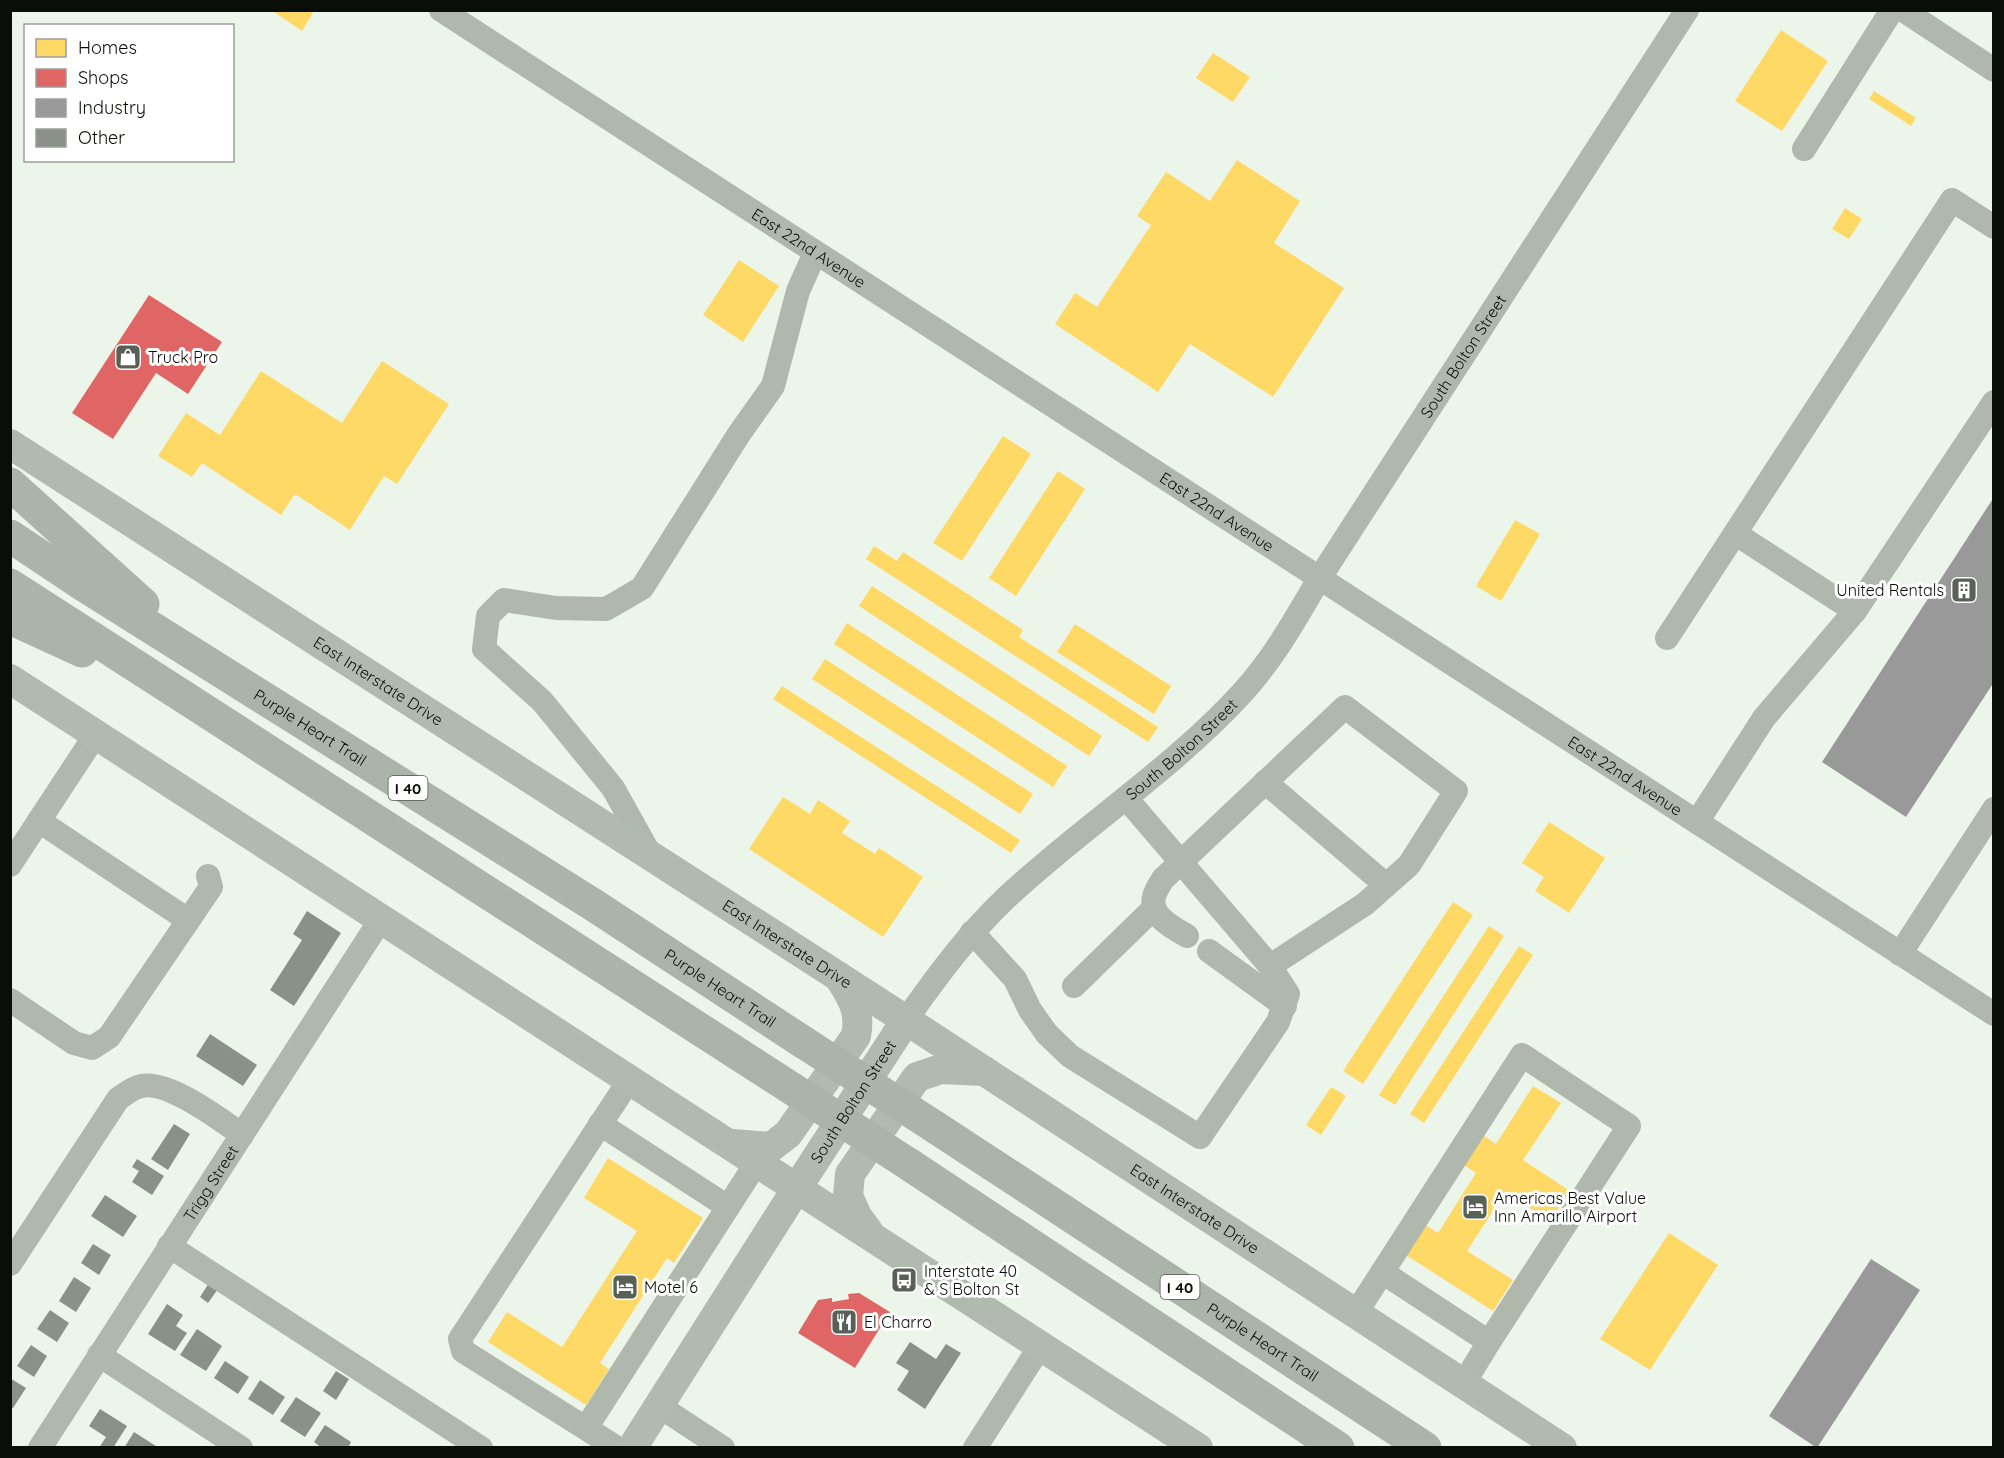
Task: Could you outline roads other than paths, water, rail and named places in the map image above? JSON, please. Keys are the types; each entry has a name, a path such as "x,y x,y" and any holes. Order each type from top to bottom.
{"highway":[{"path":"10,484 206,661"},
{"name":"Purple Heart Trail","path":"10,536 592,904 1425,1448"},
{"name":"I 40","path":"10,585 910,1165 1338,1448"},
{"path":"10,618 69,646 163,683"}],"main road":[{"name":"East Interstate Drive","path":"10,444 906,1020 1562,1448"},
{"path":"10,679 1198,1448"},
{"path":"730,1144 771,1147 788,1134 856,1036 859,1022 853,1000 839,977"},
{"name":"South Bolton Street","path":"632,1448 906,1020"},
{"path":"871,1235 856,1216 848,1196 849,1174 917,1077 941,1069 984,1071"}],"street":[{"name":"East 22nd Avenue","path":"441,10 1994,1014"},
{"name":"South Bolton Street","path":"906,1020 939,973 972,932 1007,897 1204,732 1245,690 1280,644 1319,579 1688,10"},
{"path":"1804,149 1892,10"},
{"path":"1903,10 1994,70"},
{"path":"1667,638 1952,200 1994,227"},
{"path":"651,856 613,788 542,701 484,649 488,616 504,600 556,608 606,609 642,588 773,386 798,291 815,253"},
{"path":"1697,822 1764,718 1855,611 1994,402"},
{"path":"1736,534 1855,611"},
{"path":"1187,936 1162,920 1154,908 1153,897 1163,879 1345,707 1456,791 1409,865 1365,904 1270,966"},
{"path":"10,865 96,734"},
{"path":"1265,782 1386,885"},
{"path":"972,932 1015,979 1030,1010 1047,1034 1070,1056 1200,1137 1278,1022 1288,994 1270,966 1126,798"},
{"path":"1900,954 1994,809"},
{"path":"39,821 188,920"},
{"path":"10,1000 74,1043 92,1048 110,1037 211,887 208,876"},
{"path":"1074,986 1154,908"},
{"name":"Trigg Street","path":"40,1448 381,919"},
{"path":"1209,951 1285,1006"},
{"path":"1356,1313 1522,1055 1629,1126 1464,1383"},
{"path":"617,1448 463,1351 460,1339 630,1079"},
{"path":"10,1264 118,1099 139,1086 161,1086 202,1107 242,1135"},
{"path":"600,1124 728,1207"},
{"path":"586,1428 757,1162"},
{"path":"169,1246 482,1448"},
{"path":"1382,1272 1489,1342"},
{"path":"975,1448 1041,1346"},
{"path":"99,1355 241,1448"},
{"path":"659,1406 723,1448"}],"place":[{"name":"Truck Pro","path":"128,357"},
{"name":"United Rentals","path":"1964,590"},
{"name":"Americas Best Value Inn Amarillo Airport","path":"1475,1207"},
{"name":"Interstate 40 & S Bolton St","path":"904,1280"},
{"name":"Motel 6","path":"625,1287"},
{"name":"El Charro","path":"844,1322"}]}
